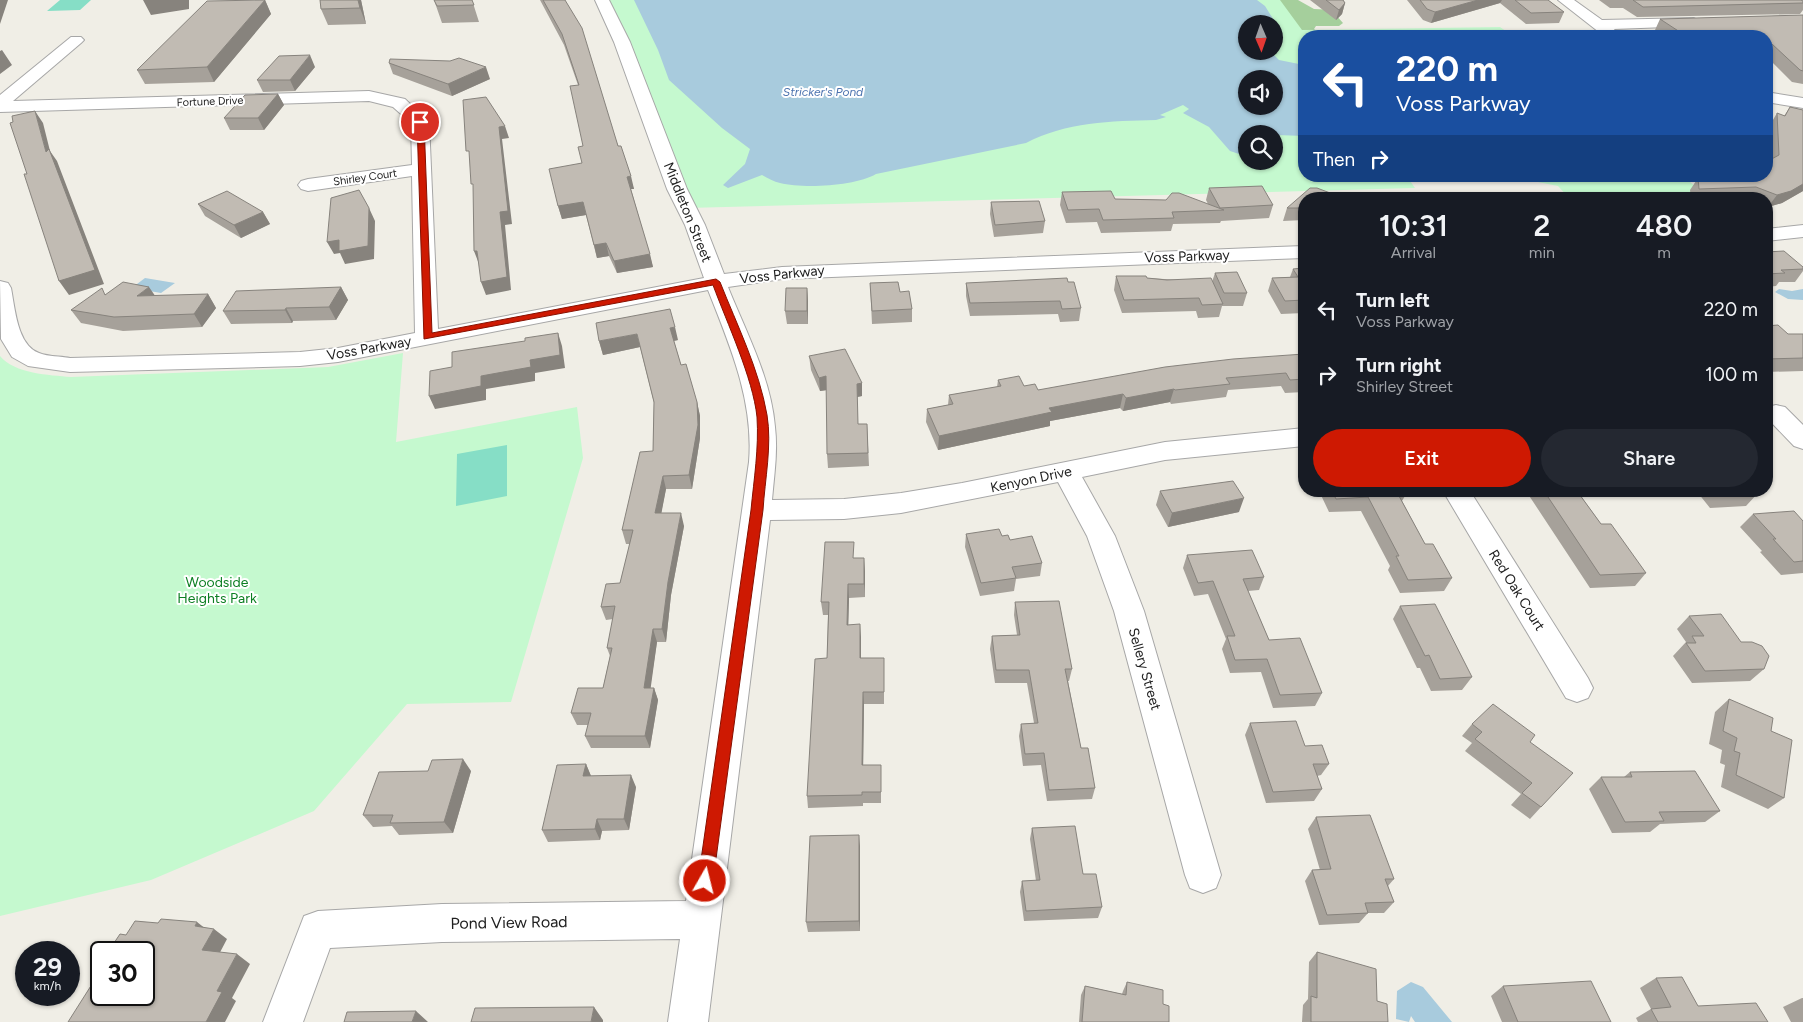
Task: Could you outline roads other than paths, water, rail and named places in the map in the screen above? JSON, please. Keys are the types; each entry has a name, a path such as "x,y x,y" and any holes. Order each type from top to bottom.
{"street":[{"name":"Middleton Street","path":"602,0 622,42 677,189 687,208 716,282 752,378 762,416 762,459 757,510 700,920 688,1022"},
{"path":"1565,0 1606,30"},
{"path":"1598,24 1704,22"},
{"path":"0,106 76,40"},
{"name":"Fortune Drive","path":"0,106 369,96 399,104 420,122 422,169"},
{"path":"1773,98 1803,103"},
{"path":"422,169 427,337"},
{"name":"Shirley Court","path":"308,185 422,169"},
{"path":"1773,234 1803,231"},
{"name":"Voss Parkway","path":"0,288 13,338 21,352 42,361 70,365 300,359 338,355 716,282 820,270 1298,252"},
{"path":"1773,413 1803,412"},
{"path":"1773,415 1803,440"},
{"name":"Kenyon Drive","path":"757,510 844,509 902,503 1166,451 1298,438"},
{"name":"Sellery Street","path":"1066,472 1102,536 1129,611 1203,875"},
{"name":"Red Oak Court","path":"1460,497 1577,688"},
{"name":"Pond View Road","path":"282,1022 318,930 442,923 700,920"}],"water":[{"name":"Stricker's Pond","path":"634,0 1257,0 1265,6 1271,15 1238,15 1238,60 1279,60 1298,64 1298,136 1283,135 1283,125 1238,125 1238,154 1230,151 1209,127 1183,113 1189,109 1183,105 1160,115 1166,117 1156,120 1106,122 1073,127 1041,136 1026,143 876,174 843,184 790,185 776,182 762,175 728,188 723,185 745,164 750,149 722,128 669,80 658,50"},
{"path":"145,278 175,283 161,293 138,289 129,290"},
{"path":"1779,289 1792,291 1803,289 1803,300 1788,299 1775,292"},
{"path":"1411,982 1423,987 1452,1022 1415,1022 1411,1016 1409,1022 1396,1019 1397,991"}],"park label":[{"name":"Woodside Heights Park","path":"217,590"}]}
